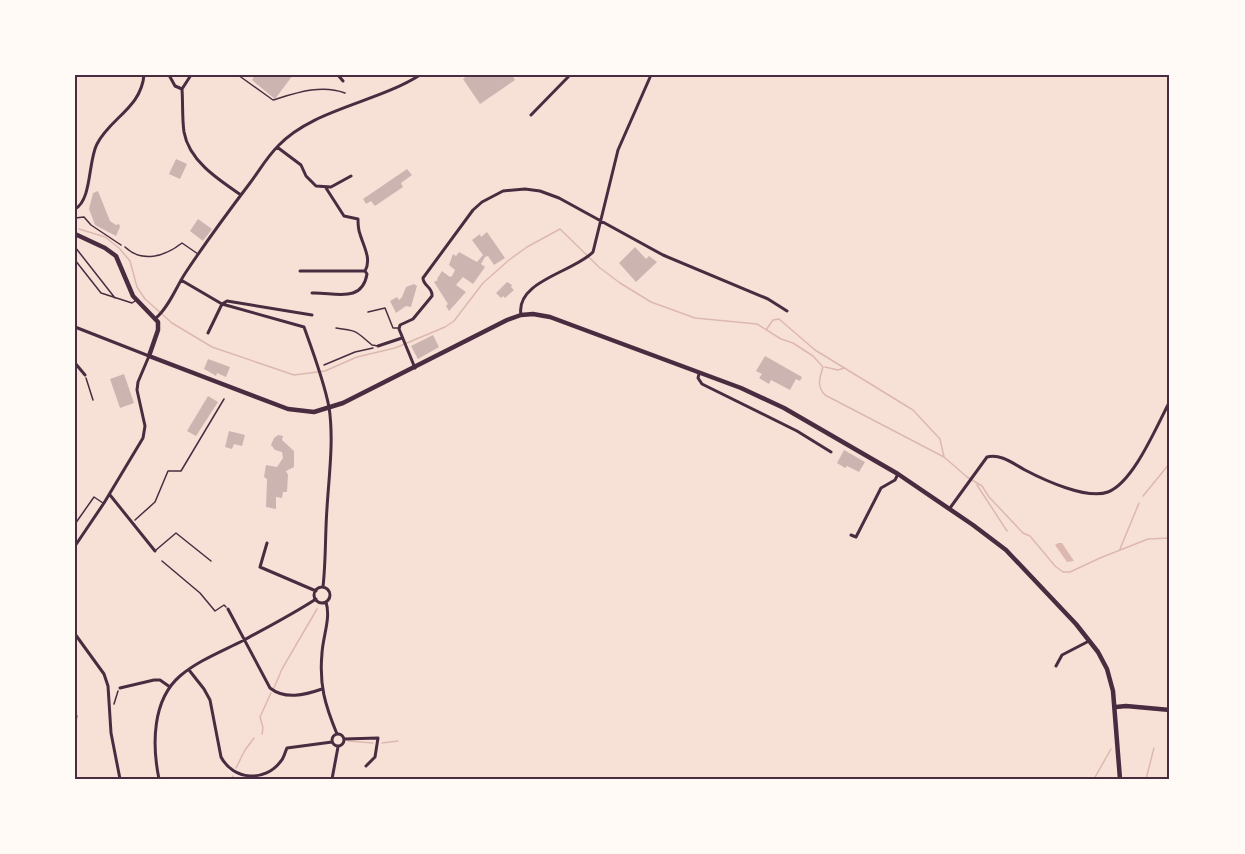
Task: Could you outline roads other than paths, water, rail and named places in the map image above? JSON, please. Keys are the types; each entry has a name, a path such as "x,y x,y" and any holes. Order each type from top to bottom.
{"main road":[{"path":"75,234 105,248 116,256 129,290 136,300 157,317 158,330 149,356 288,409 303,412 329,409 415,368 482,332 521,315 533,314 573,324 699,374 733,385 784,408 898,474 950,508 1006,550 1090,640 1107,669 1116,707 1119,779"},
{"path":"1116,707 1170,710"}],"street":[{"path":"75,209 83,202 96,145 138,94 144,75"},
{"path":"169,75 173,83 182,89"},
{"path":"191,75 182,89 184,131 192,151 216,177 241,195"},
{"path":"338,75 343,81"},
{"path":"157,317 198,255 276,147 315,119 404,85 420,75"},
{"path":"531,115 570,75"},
{"path":"521,315 519,305 524,296 534,287 593,252 618,150 651,76 656,79"},
{"path":"276,147 301,165 316,186 326,188 351,176"},
{"path":"312,293 331,292 341,296 353,293 366,282 365,271 368,266 358,219 344,216 326,188"},
{"path":"415,368 399,329 400,325 413,319 432,296 423,278 473,210 494,194 516,189 540,191 558,198 663,255 768,299 786,311"},
{"path":"300,271 365,271"},
{"path":"181,280 222,304 304,327 317,362 329,409 331,444 327,553 323,587"},
{"path":"208,333 222,304 227,301 312,315"},
{"path":"75,327 149,356 137,390 145,431 110,495 75,546"},
{"path":"378,346 403,340"},
{"path":"75,363 85,375"},
{"path":"699,374 698,378 702,384 797,431 831,452"},
{"path":"950,508 987,457 993,456 1004,459 1042,479 1085,493 1102,494 1111,491 1129,475 1170,401"},
{"path":"851,535 856,537 880,488 895,480 898,474"},
{"path":"110,495 155,551"},
{"path":"267,543 260,567 316,591"},
{"path":"316,591 323,587"},
{"path":"323,587 328,589 330,594 326,602 322,689 337,734"},
{"path":"316,591 316,599"},
{"path":"316,599 321,603 326,602"},
{"path":"159,779 156,731 159,711 170,687 210,656 244,640 316,599"},
{"path":"228,609 264,679 277,694 296,696 322,689"},
{"path":"75,634 104,674 108,686 111,733 120,779"},
{"path":"1056,666 1062,655 1090,640"},
{"path":"189,670 210,700 221,757 225,764 237,773 249,777 270,771 281,761 287,748 332,742 338,747"},
{"path":"120,688 154,680 160,680 170,687"},
{"path":"75,722 76,716"},
{"path":"332,742 333,736 337,734"},
{"path":"337,734 342,735 344,739"},
{"path":"344,739 378,738 375,757 366,766"},
{"path":"332,779 338,747 343,744 344,739"}],"lane":[{"path":"124,247 133,255 150,257 168,252 182,243 198,255"},
{"path":"75,247 116,299"},
{"path":"75,260 101,293 132,303 136,300"},
{"path":"368,312 385,308 393,328 399,329"},
{"path":"336,328 354,330 363,335 372,345 378,346"},
{"path":"75,524 94,497 104,503"},
{"path":"155,551 176,533 211,561"}],"waterway":[{"path":"79,229 105,237 119,248 130,261 137,287 145,299 172,323 212,347 294,375 325,371 357,357 395,348 445,327 454,321 483,283 509,260 560,229 600,268 651,302 695,318 757,324 781,339 793,343 813,356 823,367 820,385 825,395 944,457"},
{"path":"766,330 773,320 779,319 815,350 913,410 940,439 944,457 967,477 982,486 989,497 1063,572 1070,572 1148,539 1170,538"},
{"path":"825,367 838,370 844,368"},
{"path":"1143,496 1170,463"},
{"path":"977,485 1007,531"},
{"path":"1120,549 1139,503"},
{"path":"274,688 282,669 317,609"},
{"path":"262,734 260,717 271,693"},
{"path":"236,768 254,738"},
{"path":"348,741 373,743"},
{"path":"382,743 398,741"},
{"path":"1146,779 1154,748"},
{"path":"1094,779 1111,749"}]}
